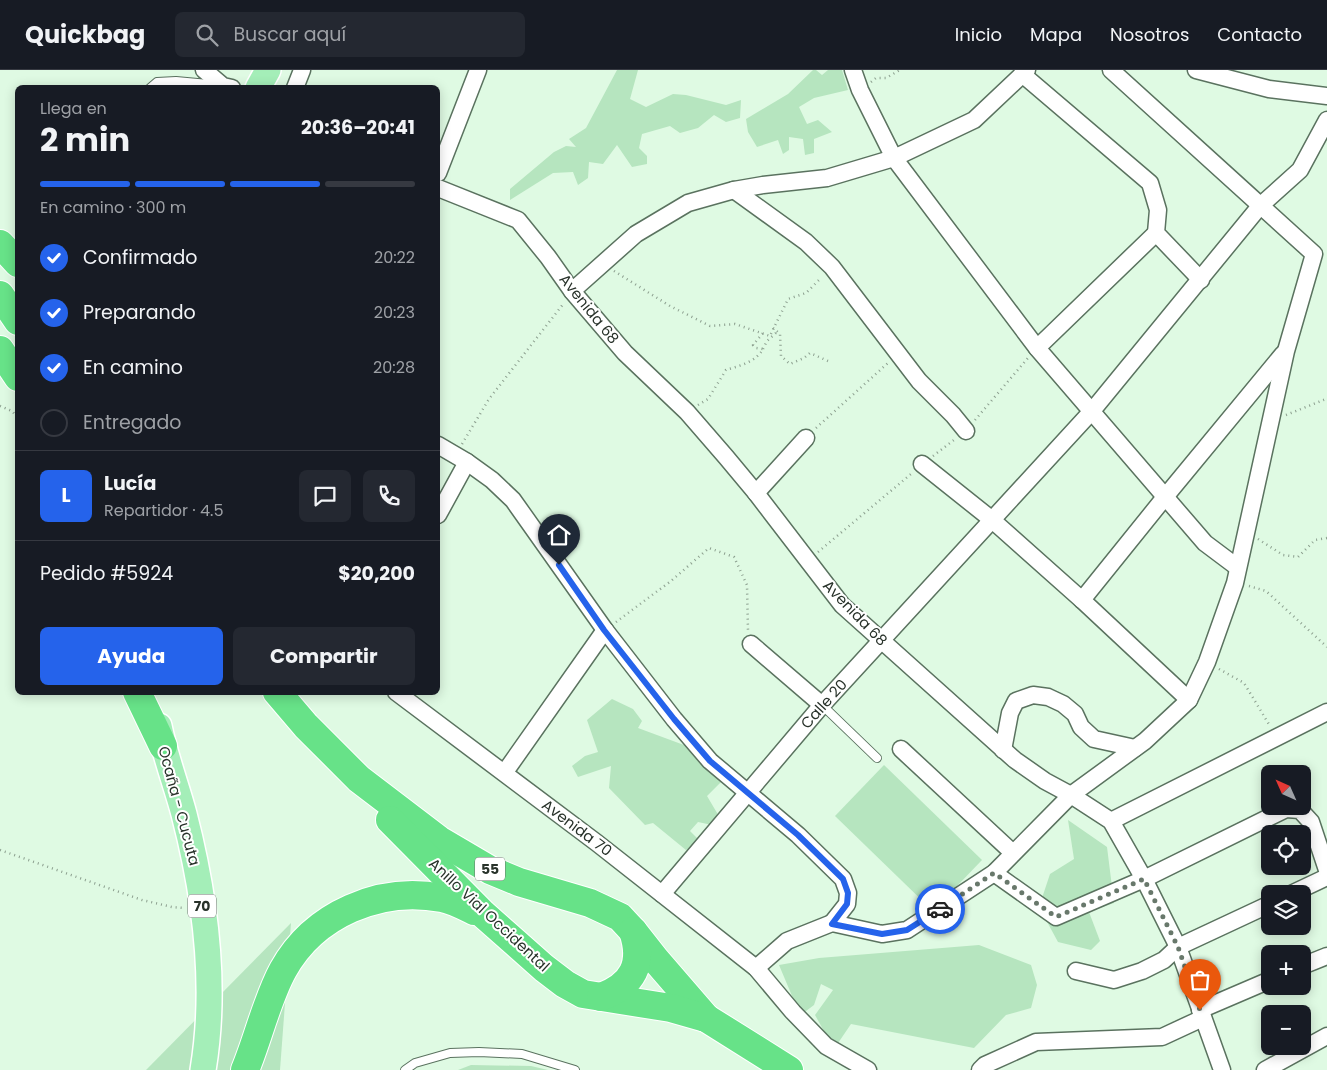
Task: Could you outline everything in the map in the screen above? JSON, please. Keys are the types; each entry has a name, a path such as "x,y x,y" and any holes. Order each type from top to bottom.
{"highway":[{"path":"0,244 15,260"},
{"path":"0,295 15,317"},
{"path":"0,350 15,372"},
{"path":"138,695 163,746"},
{"name":"Anillo Vial Occidental","path":"280,695 306,726 359,779 439,840 461,854 519,882 590,903 620,917 706,1018"},
{"name":"Anillo Vial Occidental","path":"359,779 377,808 483,914 565,984 583,994 671,1008 706,1018 789,1070"},
{"path":"245,1070 283,970 303,942 326,921 352,906 382,897 412,894 444,898 483,914"},
{"path":"601,997 614,992 625,984 634,972 638,959 638,944 633,931"}],"main road":[{"path":"260,85 268,70"},
{"name":"Ocaña - Cucuta","path":"153,695 163,746 184,813 202,908 209,992 203,1070"}],"street":[{"path":"204,70 225,85"},
{"path":"296,85 302,70"},
{"path":"440,168 478,70"},
{"path":"853,70 860,90 894,158 1037,348 1205,543 1236,575"},
{"path":"756,968 787,941 832,924 882,934 907,930 994,873 1072,795 1135,748 1189,700 1207,662 1236,575 1286,351 1314,254 1111,70"},
{"path":"1196,70 1269,89 1327,96"},
{"path":"572,292 636,234 688,203 734,190 828,178 894,158 974,120 1025,72 1150,183 1158,210 1156,232 1037,348"},
{"name":"Calle 20","path":"662,894 822,704 1092,411 1260,206 1300,170 1327,120"},
{"name":"Avenida 68","path":"440,189 518,220 548,257 572,292 625,353 687,412 756,493 842,605 881,642 1015,760 1045,782 1072,795 1111,820 1144,879 1178,947 1222,1070"},
{"path":"734,190 806,242 832,267 919,381 966,431"},
{"path":"1156,232 1201,280"},
{"path":"1082,600 1286,351"},
{"path":"756,493 806,438"},
{"path":"440,446 492,480 513,500 604,630 674,719 710,761 798,835 843,879 848,893 847,904 832,924"},
{"path":"440,509 461,459"},
{"path":"922,464 991,519 1082,600 1189,700"},
{"path":"504,772 604,630"},
{"path":"751,644 822,704"},
{"name":"Avenida 70","path":"400,695 504,772 756,968 793,1012 826,1046 868,1070"},
{"path":"1003,750 1010,713 1016,702 1032,695 1048,697 1063,704 1075,714 1081,727 1094,739 1135,748"},
{"path":"1111,820 1327,712"},
{"path":"901,749 1013,853"},
{"path":"994,873 1056,917 1144,879 1286,809 1300,810 1312,822 1327,870"},
{"path":"1310,885 1327,877"},
{"path":"1076,971 1114,980 1150,968 1164,960 1178,947 1261,908"},
{"path":"1311,962 1327,956"},
{"path":"980,1070 985,1065 1036,1042 1162,1037 1202,1014 1261,984"},
{"path":"1265,1070 1327,1036"}],"lane":[{"path":"154,85 157,82 176,81 211,85"},
{"path":"822,704 877,758"},
{"path":"405,1070 415,1064 450,1053 479,1052 522,1054 575,1070"}],"path":[{"path":"860,90 876,78 886,78 900,70"},
{"path":"602,263 670,306 710,326 735,324 770,336 788,299 806,293 832,267"},
{"path":"461,459 489,399 572,292"},
{"path":"774,328 780,334 780,356 790,364 804,358 810,352 828,361"},
{"path":"687,412 708,399 726,370 749,362 762,352 767,341 777,332"},
{"path":"763,334 753,345 756,348 763,349"},
{"path":"806,438 899,354"},
{"path":"1270,422 1327,400"},
{"path":"0,406 12,411 15,414"},
{"path":"1246,532 1283,555 1298,557 1314,540 1327,538"},
{"path":"604,630 671,581 709,548 734,557 744,578 747,585 747,625 751,644"},
{"path":"1236,575 1266,591 1327,647"},
{"path":"1207,662 1244,683 1278,738"},
{"path":"0,850 142,900 172,907 202,908"}],"green space":[{"path":"617,70 638,70 630,99 646,107 673,94 686,95 726,105 741,100 740,118 726,122 714,115 698,128 680,133 670,126 642,134 639,148 647,156 647,164 632,167 617,145 603,164 589,162 588,178 578,185 573,172 553,173 510,200 510,189 554,152 566,146 576,147 569,139 586,128"},
{"path":"813,70 822,75 828,70 842,70 848,90 814,98 799,107 807,124 818,120 832,132 814,139 814,153 805,155 803,139 789,137 789,150 783,154 778,140 757,147 748,132 746,119 788,94"},
{"path":"612,699 633,709 642,721 638,728 692,748 722,781 707,796 720,818 712,825 698,822 690,831 701,842 686,850 653,823 645,825 609,788 611,766 578,777 572,766 585,756 598,752 587,720"},
{"path":"884,765 982,860 933,911 835,816"},
{"path":"1068,820 1107,847 1114,903 1089,912 1100,941 1091,950 1058,942 1039,907 1050,874 1074,859"},
{"path":"291,923 280,1070 146,1070"},
{"path":"979,945 1031,965 1037,985 1031,1008 1006,1015 974,1048 851,1024 834,1049 815,1015 833,990 821,984 814,1005 802,1014 795,1003 779,965 819,958"},
{"path":"471,1065 531,1066 548,1070 458,1070"}],"way so far":[{"path":"940,909 994,873 1056,917 1144,879 1178,947 1200,1010"}],"route":[{"path":"559,565 604,630 674,719 710,761 798,835 843,879 848,893 847,904 832,924 882,934 907,930 940,909"}]}
